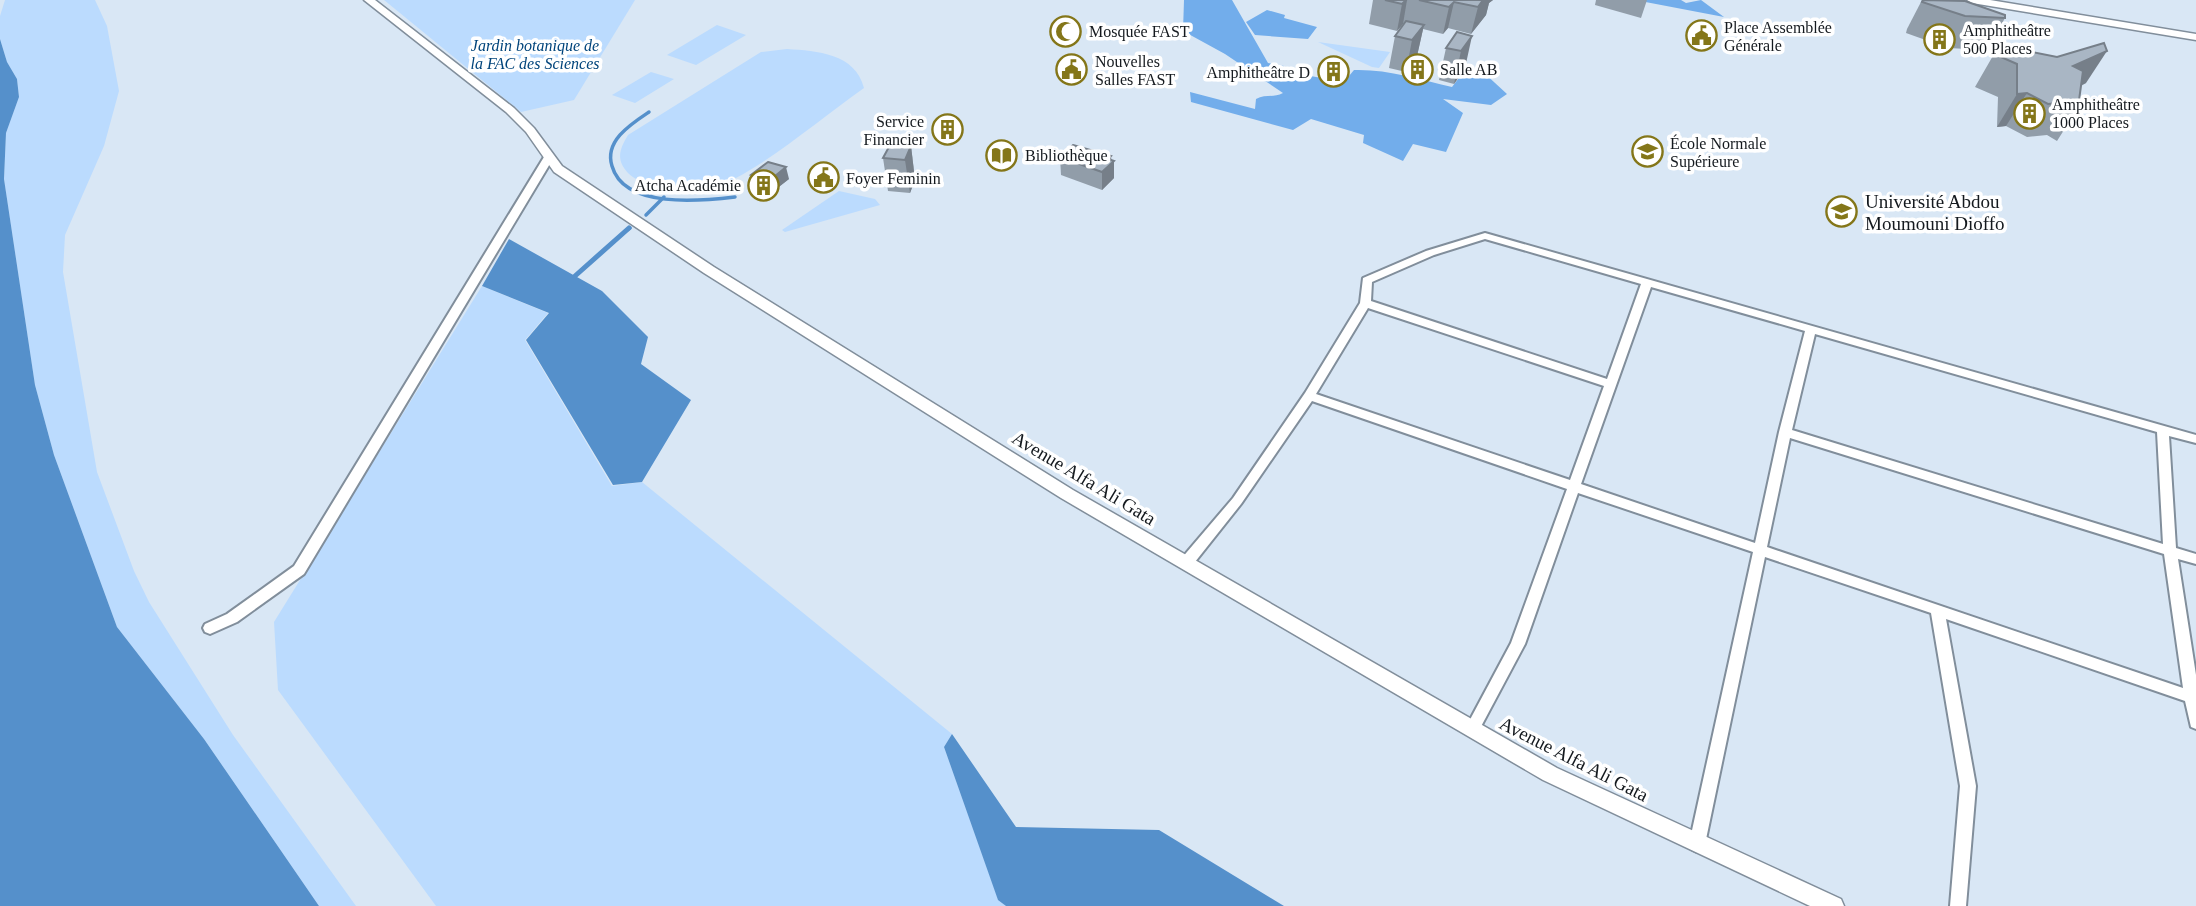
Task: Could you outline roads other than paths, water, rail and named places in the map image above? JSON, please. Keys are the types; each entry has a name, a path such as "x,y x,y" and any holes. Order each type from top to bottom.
{"street":[{"name":"Avenue Alfa Ali Gata","path":"369,0 510,110 530,130 558,169 709,270 1067,494 1550,774 1833,906"},
{"path":"1972,0 2196,37"},
{"path":"210,628 232,618 299,570 549,157"},
{"path":"1186,563 1237,501 1309,396 1365,303 1367,280 1374,275 1485,236 2196,439"},
{"path":"1472,729 1518,644 1647,282"},
{"path":"1365,303 1611,384"},
{"path":"1697,844 1785,432 1811,329"},
{"path":"1309,396 2190,696"},
{"path":"2163,429 2170,551 2196,723"},
{"path":"1785,432 2196,559"},
{"path":"1937,609 1968,786 1958,906"}],"waterway":[{"path":"649,112 634,122 615,141 612,166 619,180 631,190 662,199"},
{"path":"662,199 703,200 735,197"},
{"path":"646,215 662,199"},
{"path":"575,276 629,228"}],"place":[{"name":"Mosquée FAST","path":"1066,31"},
{"name":"Place Assemblée Générale","path":"1701,36"},
{"name":"Amphitheâtre 500 Places","path":"1940,39"},
{"name":"Salle AB","path":"1417,69"},
{"name":"Nouvelles Salles FAST","path":"1072,70"},
{"name":"Amphitheâtre D","path":"1333,72"},
{"name":"Amphitheâtre 1000 Places","path":"2029,113"},
{"name":"Service Financier","path":"947,130"},
{"name":"École Normale Supérieure","path":"1647,152"},
{"name":"Bibliothèque","path":"1002,155"},
{"name":"Foyer Feminin","path":"823,178"},
{"name":"Atcha Académie","path":"764,185"},
{"name":"Université Abdou Moumouni Dioffo","path":"1842,212"}],"park label":[{"name":"Jardin botanique de la FAC des Sciences","path":"535,54"}]}
